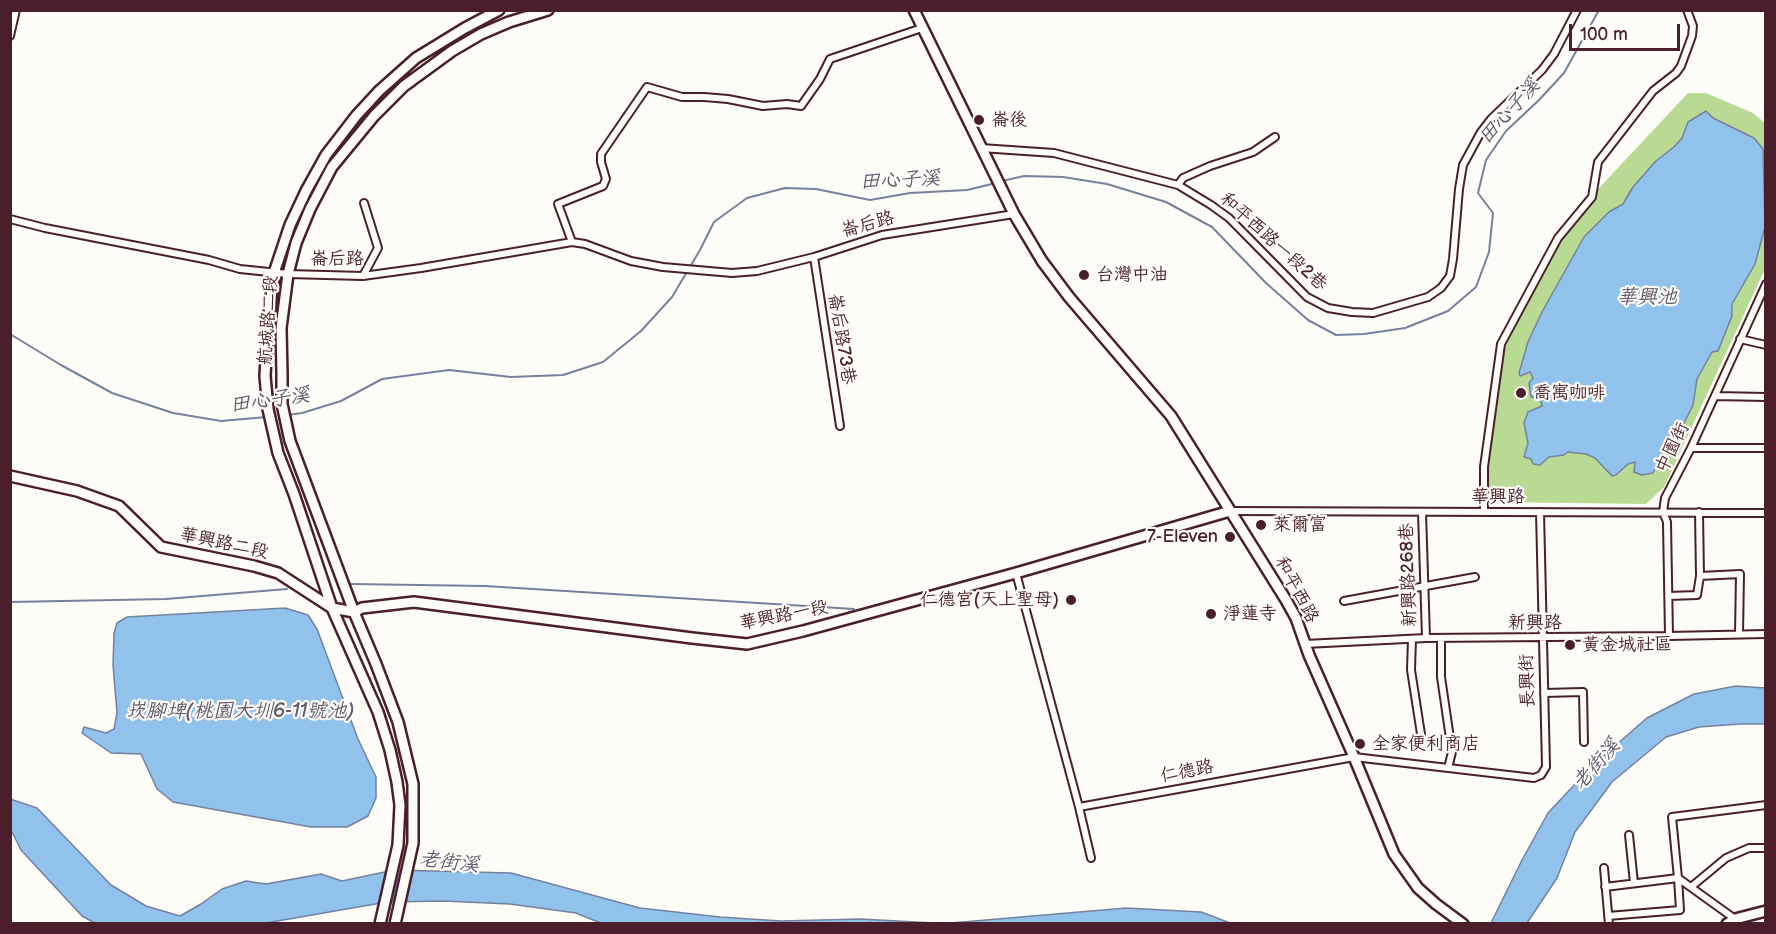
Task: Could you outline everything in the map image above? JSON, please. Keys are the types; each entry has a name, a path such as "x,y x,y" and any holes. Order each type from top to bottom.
{"street":[{"path":"10,36 16,10"},
{"name":"航城路二段","path":"380,924 398,844 400,805 390,750 378,712 332,608 276,443 268,409 265,376 267,321 274,273 290,225 326,155 379,91 417,58 498,10"},
{"name":"航城路二段","path":"395,924 413,843 413,784 398,722 290,441 282,404 281,328 288,274 296,243 310,209 332,167 374,116 404,86 452,51 481,34 509,22 548,10"},
{"name":"和平西路","path":"914,10 1014,214 1042,261 1069,297 1171,416 1286,600 1296,618 1326,695 1394,854 1419,888 1463,924"},
{"name":"和平西路一段2巷","path":"981,148 1054,153 1178,185 1228,218 1307,297 1318,304 1364,314 1428,297 1441,288 1450,276 1458,189 1463,165 1491,119 1542,70 1554,54 1577,10"},
{"path":"1484,512 1484,467 1501,344 1558,238 1592,197 1598,162 1653,91 1676,73 1681,66 1692,36 1693,26 1687,10"},
{"path":"572,242 558,204 603,186 606,179 601,154 647,87 682,97 704,96 763,106 787,104 801,106 820,79 830,59 922,28"},
{"path":"1178,185 1183,178 1252,152 1275,137"},
{"path":"363,276 378,248 364,203"},
{"name":"崙后路","path":"10,219 208,260 240,269 288,274 363,276 572,242 585,244 631,261 663,267 732,273 756,271 814,257 882,235 983,217 1014,214"},
{"name":"崙后路73巷","path":"814,257 840,426"},
{"name":"中園街","path":"1669,636 1667,522 1663,512 1665,498 1691,448 1740,339 1762,300 1766,284"},
{"path":"1740,339 1766,345"},
{"path":"1715,396 1766,397"},
{"path":"1691,448 1766,448"},
{"name":"華興路二段","path":"10,476 77,491 119,506 160,547 278,573 332,608"},
{"name":"華興路","path":"1230,511 1293,509 1422,512 1766,513"},
{"name":"華興路一段","path":"332,608 354,612 362,608 414,602 747,644 1016,573 1230,511"},
{"name":"新興路268巷","path":"1422,512 1426,638"},
{"name":"長興街","path":"1540,512 1546,767 1541,775"},
{"path":"1669,596 1697,595 1700,576 1699,512"},
{"path":"1016,573 1091,858"},
{"path":"1700,576 1740,574 1739,634"},
{"path":"1344,600 1475,577"},
{"name":"新興路","path":"1305,644 1426,638 1766,634"},
{"path":"1412,639 1411,670 1421,734"},
{"path":"1441,639 1441,678 1452,752 1448,768"},
{"path":"1544,693 1583,692 1584,742"},
{"name":"仁德路","path":"1079,807 1354,757 1534,778 1541,775"},
{"path":"1604,868 1609,920 1680,910 1672,817 1766,805"},
{"path":"1629,835 1634,883"},
{"path":"1691,887 1726,858 1749,848 1766,848"},
{"path":"1605,887 1678,878 1731,921 1766,912"}],"green space":[{"name":"華興池","path":"1688,93 1706,93 1753,113 1765,123 1765,269 1664,487 1646,504 1490,502 1488,463 1503,357 1509,335 1558,241 1592,202 1599,188"}],"water":[{"name":"華興池","path":"1706,111 1713,118 1754,138 1763,149 1765,227 1755,264 1732,304 1732,316 1718,351 1712,352 1697,379 1693,405 1677,437 1669,439 1653,473 1642,475 1634,472 1635,462 1628,464 1612,476 1595,458 1586,454 1568,452 1564,455 1549,457 1540,465 1533,464 1531,459 1524,457 1528,443 1524,423 1528,412 1542,406 1540,398 1531,397 1529,383 1533,378 1530,372 1520,376 1519,373 1528,342 1542,312 1584,237 1609,212 1623,204 1633,187 1656,161 1682,138 1688,122"},
{"name":"崁腳埤(桃園大圳6-11號池)","path":"285,608 308,615 317,629 358,739 376,777 376,798 368,816 347,827 311,827 173,802 157,789 141,754 111,753 82,733 84,727 106,733 114,729 117,713 113,665 114,633 117,623 127,617"},
{"name":"老街溪","path":"1736,686 1765,688 1765,724 1699,727 1666,737 1612,782 1575,832 1557,878 1527,923 1491,923 1548,813 1593,765 1647,718 1694,694"},
{"path":"10,799 37,808 111,885 146,906 180,916 222,889 246,881 266,884 321,874 342,881 394,870 511,873 640,908 720,917 781,921 860,919 935,923 603,924 576,913 510,904 443,901 387,902 266,923 95,923 82,916 21,850 11,830"},
{"path":"1126,908 1201,912 1230,923 951,923"}],"waterway":[{"name":"田心子溪","path":"1002,181 1024,176 1063,177 1107,184 1166,202 1212,227 1266,283 1308,320 1336,335 1364,334 1405,328 1448,311 1476,287 1489,252 1493,213 1478,193 1486,160 1506,131 1564,73 1599,10"},
{"name":"田心子溪","path":"287,415 302,413 341,401 382,379 449,370 511,377 563,375 603,362 641,331 672,297 714,222 747,198 785,188 816,189 870,200 910,193 967,190 996,183"},
{"name":"田心子溪","path":"10,334 112,393 173,413 221,421 267,417"},
{"path":"351,584 485,586 854,609"},
{"path":"10,602 166,599 287,589"}],"place":[{"name":"崙後","path":"979,120"},
{"name":"台灣中油","path":"1084,275"},
{"name":"喬寓咖啡","path":"1521,393"},
{"name":"萊爾富","path":"1261,525"},
{"name":"7-Eleven","path":"1230,537"},
{"name":"仁德宮(天上聖母)","path":"1071,600"},
{"name":"淨蓮寺","path":"1211,614"},
{"name":"黃金城社區","path":"1570,645"},
{"name":"全家便利商店","path":"1360,744"}]}
